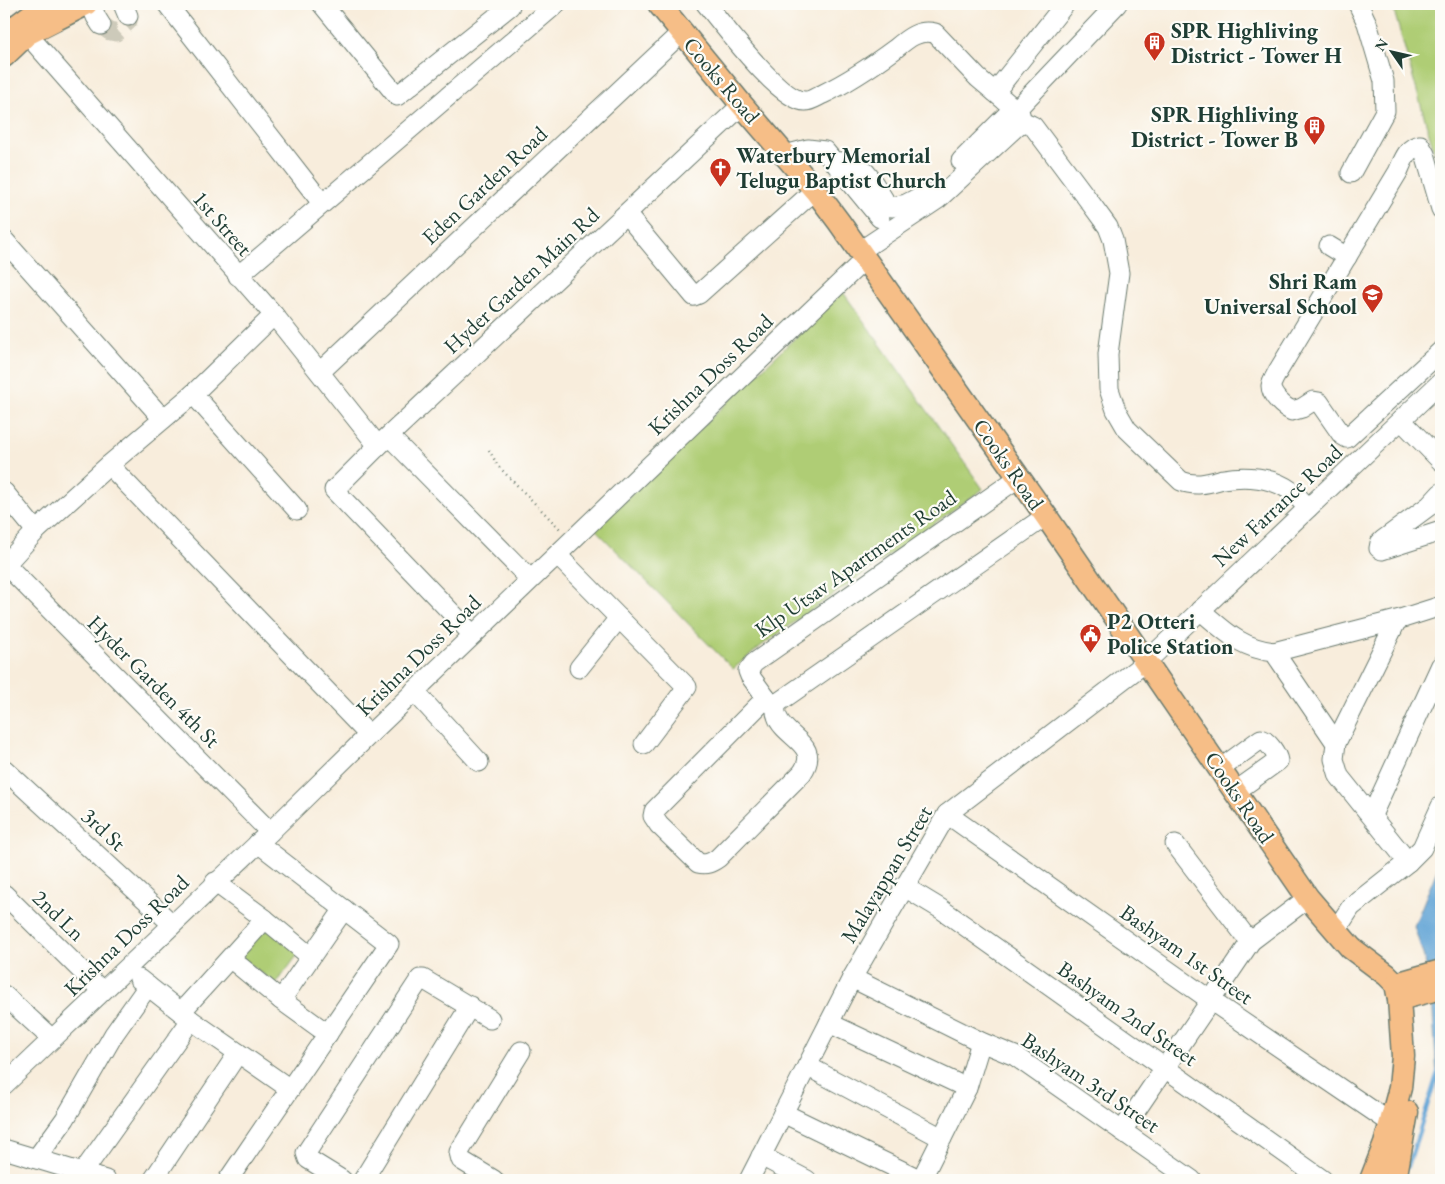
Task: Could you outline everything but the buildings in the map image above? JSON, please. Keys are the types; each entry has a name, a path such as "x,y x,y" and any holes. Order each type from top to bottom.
{"main road":[{"path":"4,36 35,12 51,4"},
{"path":"4,56 27,34 86,4"},
{"name":"Cooks Road","path":"659,4 815,190 1046,516 1308,898 1347,939 1387,975 1418,985"},
{"path":"1371,1180 1414,1088 1418,985"},
{"path":"1396,1180 1400,1156 1398,1122"}],"street":[{"path":"91,4 101,25"},
{"path":"167,4 322,203"},
{"path":"322,4 397,96 510,6"},
{"path":"238,276 556,4"},
{"path":"706,4 762,72 798,100 806,102 841,85 881,60 919,32 935,33 978,78 1027,123 1033,126 1108,227 1113,240 1118,273 1108,354 1109,389 1116,410 1127,429 1181,481 1192,485 1234,477 1252,477 1274,482 1292,492 1308,508"},
{"path":"995,92 1065,4"},
{"path":"1019,116 1117,4"},
{"path":"1352,173 1385,111 1384,81 1367,23 1358,4"},
{"name":"Eden Garden Road","path":"320,372 682,32"},
{"name":"1st Street","path":"27,34 274,315 320,372 383,441 530,579"},
{"name":"Hyder Garden Main Rd","path":"473,635 334,490 383,441 742,105"},
{"path":"835,162 847,161 856,163 863,168 886,203 892,207 898,207 924,195 942,180 1011,111 1019,116"},
{"name":"Krishna Doss Road","path":"4,1085 264,838 530,579 572,541 862,255 911,216 938,199 1017,126 1019,116"},
{"path":"1441,209 1423,147 1420,144 1417,145 1404,158 1398,172 1271,386 1280,403 1292,411 1317,400 1342,435 1347,438 1441,351"},
{"path":"785,155 808,149 825,151 880,218"},
{"path":"626,214 694,296 699,294 815,190"},
{"path":"4,240 163,419"},
{"path":"1328,246 1347,257"},
{"path":"4,565 36,531 193,394 274,315"},
{"name":"New Farrance Road","path":"1146,662 1441,382"},
{"path":"193,394 297,510"},
{"path":"1401,420 1441,461"},
{"path":"110,465 369,735"},
{"name":"Klp Utsav Apartments Road","path":"1018,478 754,663 748,672 771,701 777,717 806,749 807,765 802,773 718,858 710,863 698,863 659,825 653,816 654,811 771,701 1046,516"},
{"path":"4,492 36,531"},
{"path":"1441,493 1429,506 1383,540 1379,548 1382,550 1441,530"},
{"path":"557,555 687,687 644,744"},
{"name":"Hyder Garden 4th St","path":"4,565 264,838 344,909 389,944 328,1034"},
{"path":"1200,610 1235,639 1256,650 1274,652 1397,620 1441,606"},
{"path":"580,668 619,618"},
{"path":"1397,620 1336,743 1334,759 1340,776 1408,862"},
{"path":"1274,652 1336,743"},
{"name":"Malayappan Street","path":"749,1180 852,978 903,886 947,814 1146,662"},
{"path":"1372,815 1441,665"},
{"path":"414,691 479,762"},
{"path":"1220,769 1261,739 1265,740 1278,757 1278,761 1236,791"},
{"name":"3rd St","path":"4,769 172,924"},
{"path":"1347,939 1352,907 1408,862 1422,848 1441,806"},
{"name":"Bashyam 1st Street","path":"947,814 1210,1000 1398,1122"},
{"path":"1175,844 1251,941"},
{"path":"216,882 265,919 310,957"},
{"name":"Bashyam 2nd Street","path":"903,886 941,910 1323,1180"},
{"name":"2nd Ln","path":"4,894 102,991"},
{"path":"1122,1131 1251,941 1308,898"},
{"path":"281,1000 344,909"},
{"path":"83,1172 186,1016 265,919"},
{"path":"228,1180 328,1034 281,1000 231,959"},
{"path":"126,969 186,1016 290,1089"},
{"name":"Bashyam 3rd Street","path":"852,978 981,1042 1015,1056 1192,1180"},
{"path":"342,1180 308,1159 306,1153 418,981 423,979 470,1006 490,1020"},
{"path":"36,1159 65,1119 114,1034 148,986"},
{"path":"4,995 52,1039"},
{"path":"363,1180 470,1006"},
{"path":"829,1024 967,1088"},
{"path":"783,1113 921,1180 967,1088 981,1042"},
{"path":"494,1180 461,1160 460,1152 521,1051"},
{"path":"153,1180 238,1053"},
{"path":"807,1066 942,1138"},
{"path":"4,1148 106,1180"},
{"path":"761,1156 808,1180"}],"path":[{"path":"489,450 498,466 572,541"}],"green space":[{"path":"1392,4 1441,4 1441,175"},
{"path":"843,292 983,489 761,646 733,669 595,529"},
{"path":"262,925 299,953 276,984 239,956"}],"water":[{"path":"1441,860 1441,1098 1438,1095 1432,997 1425,961 1414,926"}],"waterway":[{"path":"1408,1167 1441,1062"}],"tunnel":[{"path":"101,25 110,31 116,32 128,21 128,16"}],"place":[{"name":"SPR Highliving District - Tower H","path":"1155,62"},
{"name":"SPR Highliving District - Tower B","path":"1314,146"},
{"name":"Waterbury Memorial Telugu Baptist Church","path":"720,187"},
{"name":"Shri Ram Universal School","path":"1373,313"},
{"name":"P2 Otteri Police Station","path":"1091,653"}]}
